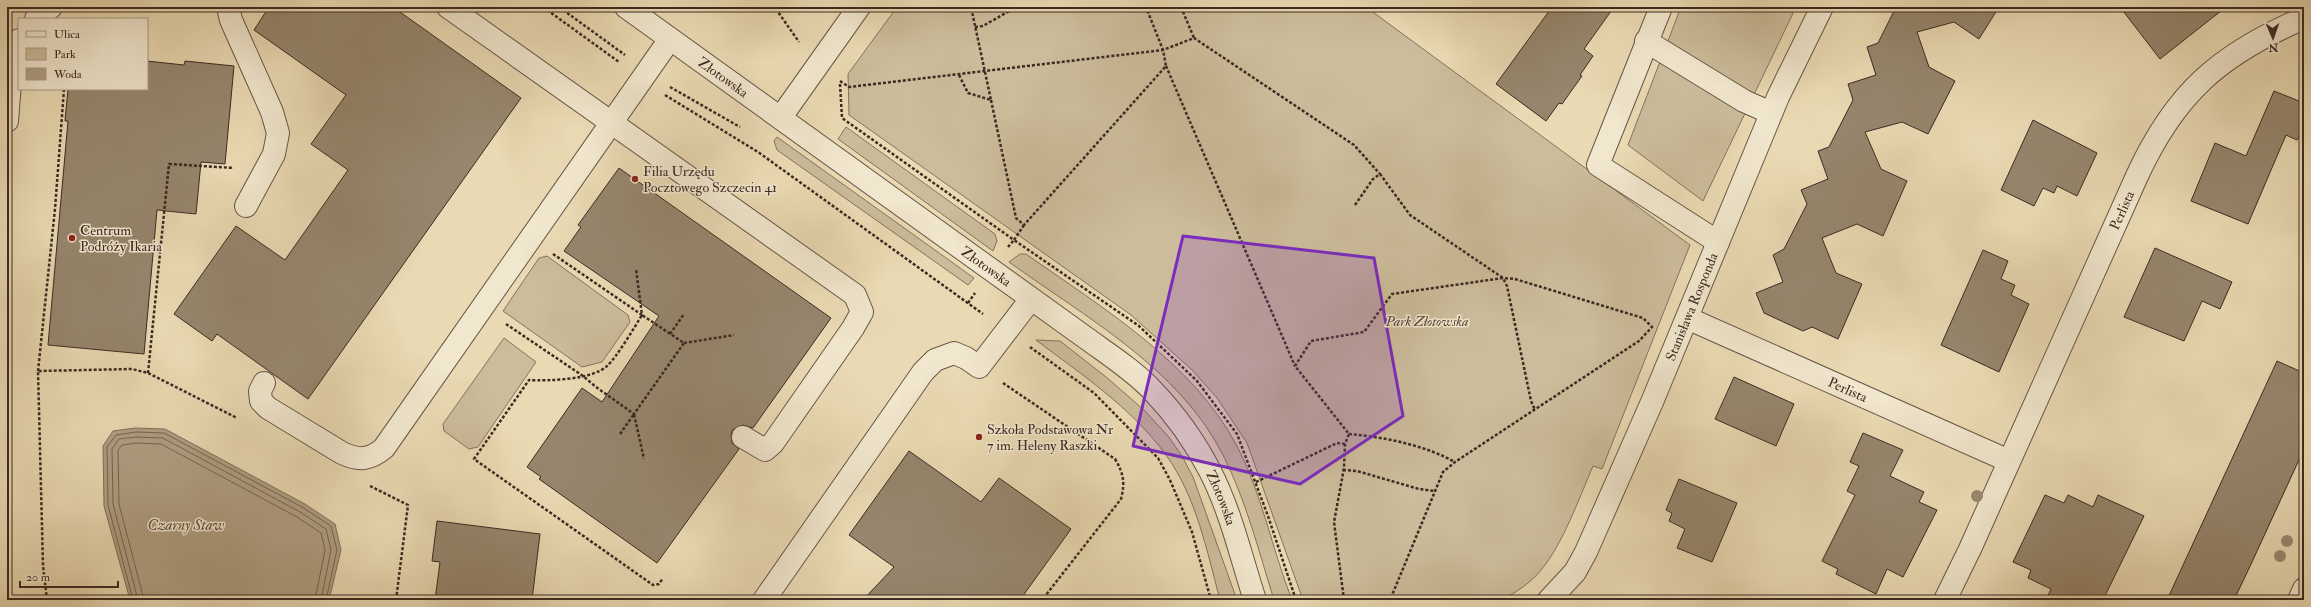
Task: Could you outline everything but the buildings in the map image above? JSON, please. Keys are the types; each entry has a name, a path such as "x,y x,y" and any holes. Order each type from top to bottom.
{"street":[{"path":"37,18 51,7"},
{"path":"228,7 231,20 272,112 278,133 274,154 246,206"},
{"path":"448,7 855,295 862,312 853,328 773,443 765,450 743,437"},
{"name":"Złotowska","path":"626,7 781,117 1031,299 1134,374 1152,390 1175,417 1196,446 1210,472 1225,506 1255,600"},
{"path":"781,117 859,7"},
{"path":"1661,7 1646,41 1598,165 1718,242"},
{"name":"Stanisława Rosponda","path":"1549,600 1574,572 1586,552 1634,444 1771,113 1796,56 1822,7"},
{"name":"Perlista","path":"1944,600 2010,461 2140,169 2163,126 2194,88 2230,57 2277,30 2304,18"},
{"path":"264,383 260,392 261,401 268,408 342,453 353,458 366,459 384,448 670,39"},
{"path":"1646,41 1744,101 1771,113"},
{"path":"7,121 12,57 18,42"},
{"path":"764,600 923,372 935,360 954,352 979,368 1031,299"},
{"name":"Perlista","path":"1687,318 2010,461"},
{"path":"2299,600 2304,589"}],"path":[{"path":"543,7 623,65"},
{"path":"559,7 628,56"},
{"path":"770,7 776,9 817,66 849,87 1163,50 1194,38"},
{"path":"971,7 1016,218 1024,225"},
{"path":"975,28 983,26 1016,7"},
{"path":"1146,7 1163,50 1166,66 1295,366 1349,434 1379,436 1444,456 1455,462"},
{"path":"1181,7 1194,38 1307,112 1354,145 1380,174 1410,215 1503,278 1507,286 1531,401 1535,410"},
{"path":"840,81 842,118 1014,240 1024,225 1073,168 1166,66"},
{"path":"959,75 968,93 990,100"},
{"path":"664,83 746,130"},
{"path":"47,600 42,566 38,371 55,209 64,90"},
{"path":"659,90 758,152 1094,394 1158,458 1170,480 1192,532 1211,600"},
{"path":"148,373 169,164 237,168"},
{"path":"1356,205 1373,179 1380,174"},
{"path":"531,238 684,343 734,335"},
{"path":"636,269 642,315 607,367 583,376 555,381 529,380 474,459 653,585 659,584 663,578"},
{"path":"1295,366 1311,341 1364,332 1392,294 1503,278 1515,279 1643,318 1652,327 1639,341 1455,462 1443,472 1390,600"},
{"path":"970,292 974,295"},
{"path":"482,308 583,376 634,414 644,459"},
{"path":"670,334 684,314"},
{"path":"620,434 684,343"},
{"path":"979,368 1115,459 1123,472 1125,486 1121,499 1042,600"},
{"path":"38,371 132,369 148,373 239,420"},
{"path":"1344,600 1334,522 1343,470 1345,444 1349,434"},
{"path":"1256,482 1337,443 1345,444"},
{"path":"1343,470 1357,471 1420,489 1435,491"},
{"path":"366,484 408,505 396,600"}],"highlighted area":[{"path":"1183,236 1374,258 1403,416 1300,484 1133,446"}],"green space":[{"name":"Park Złotowska","path":"897,7 1366,7 1690,245 1602,469 1593,466 1556,548 1537,575 1523,587 1502,600 1303,600 1247,443 1217,398 1192,370 1131,315 849,115 848,74"},
{"path":"1681,7 1796,7 1703,201 1628,145"},
{"path":"846,127 995,234 997,241 993,251 838,139"},
{"path":"777,137 974,278 968,285 777,150 774,141"},
{"path":"1020,254 1026,254 1143,338 1171,362 1196,388 1218,416 1237,446 1246,464 1292,600 1274,600 1252,526 1231,472 1223,455 1204,424 1182,396 1156,370 1128,346 1099,324 1009,262"},
{"path":"547,256 628,315 630,322 602,362 582,367 503,311 539,258"},
{"path":"504,338 536,362 478,447 469,449 444,431 443,424"},
{"path":"1036,340 1060,341 1106,377 1144,410 1168,436 1182,456 1193,477 1237,600 1220,600 1205,543 1193,506 1176,471 1166,455 1138,422 1122,407"}],"water":[{"name":"Czarny Staw","path":"135,428 165,429 305,504 335,524 341,550 329,600 130,600 104,506 103,446 113,431"}],"place":[{"name":"Filia Urzędu Pocztowego Szczecin 41","path":"635,179"},
{"name":"Centrum Podróży Ikaria","path":"72,238"},
{"name":"Szkoła Podstawowa Nr 7 im. Heleny Raszki","path":"979,437"}]}
